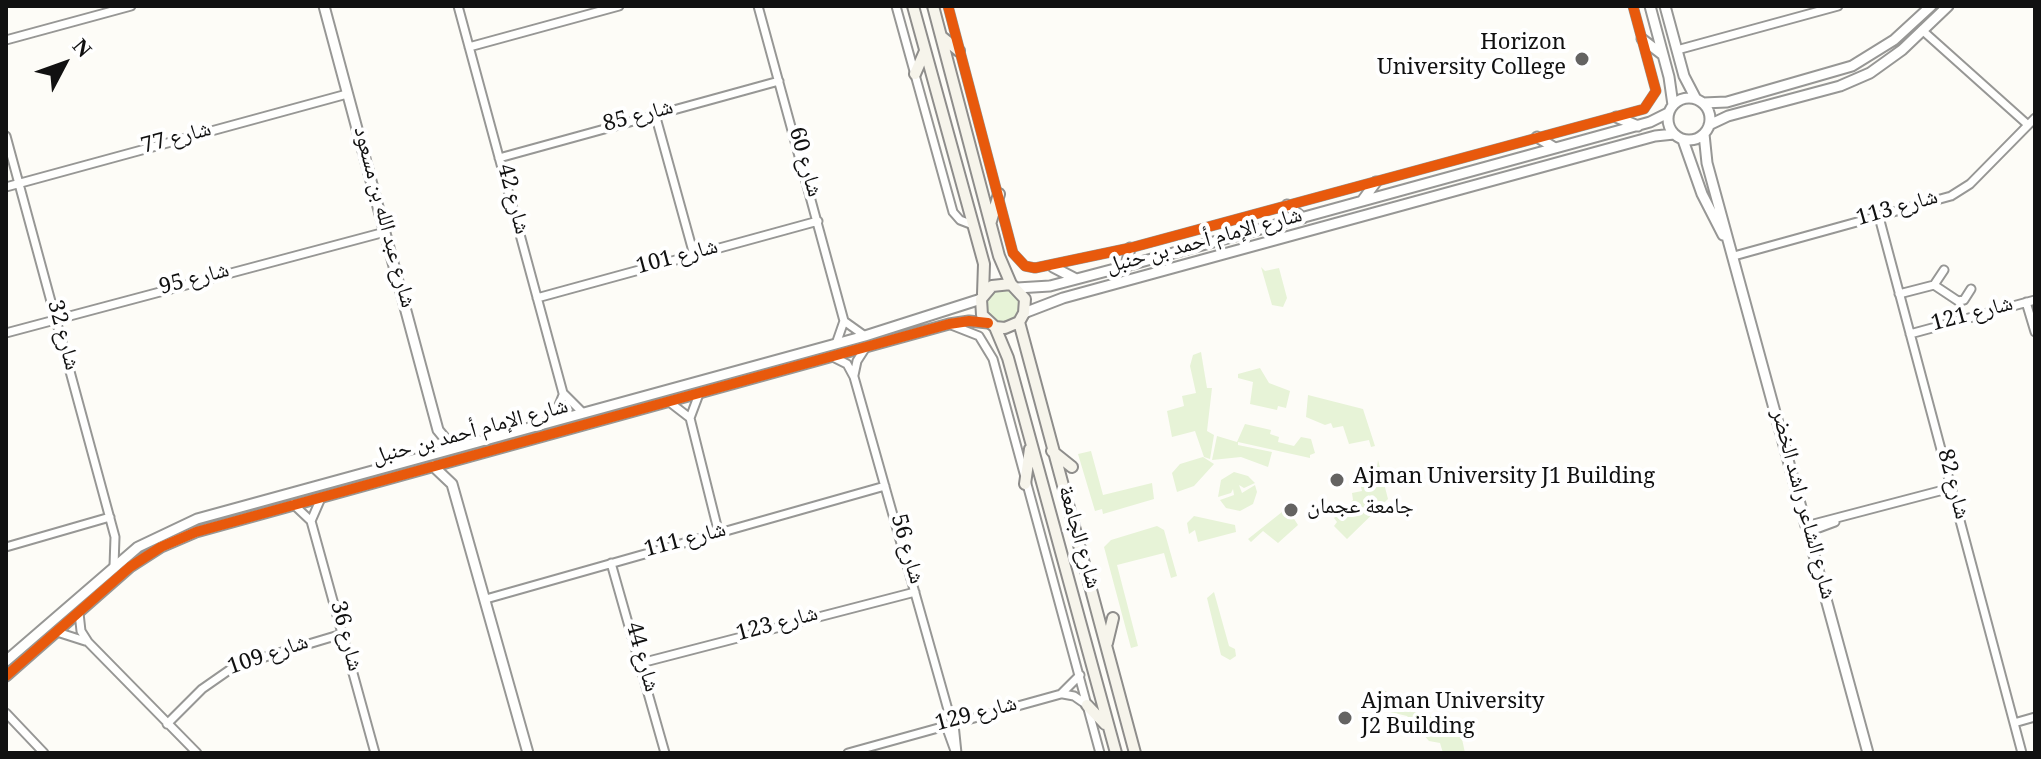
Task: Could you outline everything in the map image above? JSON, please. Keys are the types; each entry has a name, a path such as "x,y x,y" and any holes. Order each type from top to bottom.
{"main road":[{"path":"913,6 984,264 980,310 992,325 1005,328 1022,318 1025,299 1014,286 990,223 933,6"},
{"path":"941,37 959,51"},
{"path":"915,74 925,51"},
{"path":"990,223 999,194"},
{"path":"982,297 992,286 1014,286"},
{"name":"شارع الجامعة","path":"1022,318 1052,451 1135,753"},
{"name":"شارع الجامعة","path":"992,325 1006,350 1116,753"},
{"path":"1025,484 1031,443"},
{"path":"1052,451 1072,467"},
{"path":"1106,645 1113,618"},
{"path":"1087,705 1108,727"},
{"path":"1124,712 1139,717"}],"street":[{"path":"6,40 100,10 131,6"},
{"name":"شارع عبد الله بن مسعود","path":"324,6 438,430"},
{"name":"شارع 42","path":"458,6 563,393"},
{"path":"469,47 619,6"},
{"name":"شارع 60","path":"758,6 844,321"},
{"path":"896,6 953,212 960,220 973,225"},
{"path":"948,6 1018,261 1035,268 1053,267 1130,248 1644,109 1654,98 1654,83 1633,6"},
{"path":"1650,6 1663,55 1671,109 1668,125 1679,137 1695,140 1728,116 1854,81 1882,66 1948,6"},
{"path":"1665,6 1686,82 1710,118 1707,130"},
{"path":"1677,50 1816,9 1838,6"},
{"path":"1671,109 1681,99 1727,102 1852,66 1894,40 1931,6"},
{"path":"1922,30 2027,124"},
{"path":"1642,39 1663,55"},
{"name":"شارع 85","path":"499,158 779,81"},
{"name":"شارع 77","path":"6,187 347,94"},
{"name":"شارع الإمام أحمد بن حنبل","path":"1014,286 1039,288 1126,266 1638,126 1671,109"},
{"path":"655,114 694,255"},
{"path":"1616,117 1638,126"},
{"name":"شارع 113","path":"1734,256 1879,217 1961,191 2035,118"},
{"name":"شارع الشاعر راشد الخضر","path":"1707,130 1707,163 1868,753"},
{"name":"شارع 32","path":"6,136 115,537 114,566"},
{"name":"شارع الإمام أحمد بن حنبل","path":"1022,318 1053,301 1228,252 1655,136 1679,137"},
{"path":"1537,137 1555,148"},
{"name":"شارع الشاعر راشد الخضر","path":"1679,137 1702,194 1734,256"},
{"path":"1362,201 1376,182"},
{"path":"1287,205 1303,218"},
{"name":"شارع 82","path":"1879,217 2022,753"},
{"name":"شارع 101","path":"537,298 818,221"},
{"name":"شارع 95","path":"6,333 385,232"},
{"path":"1126,266 1130,248"},
{"path":"1053,267 1076,279"},
{"path":"1899,294 1934,285 1944,270"},
{"path":"1934,285 1958,301 1964,300 1971,289"},
{"name":"شارع الإمام أحمد بن حنبل","path":"6,676 130,567 161,547 196,532 833,357 866,341 982,297"},
{"path":"2031,301 2035,332"},
{"name":"شارع 121","path":"1910,334 2031,301"},
{"path":"836,344 844,321 866,341 854,377"},
{"name":"شارع الإمام أحمد بن حنبل","path":"6,661 138,547 218,513 836,344 969,321 992,325"},
{"path":"949,324 972,331 990,350 1100,753"},
{"path":"833,357 847,364 854,377"},
{"name":"شارع 56","path":"854,377 957,753"},
{"path":"563,393 569,403 584,413"},
{"path":"552,422 559,412 563,393"},
{"path":"700,393 690,418 719,534"},
{"path":"668,401 690,418"},
{"path":"438,430 447,441 459,447"},
{"path":"430,455 438,430"},
{"path":"452,484 464,457"},
{"path":"433,466 442,471 452,484 528,753"},
{"name":"شارع 111","path":"486,599 885,486"},
{"path":"1807,529 1952,490"},
{"path":"293,504 311,521 324,495"},
{"path":"6,547 110,521"},
{"name":"شارع 36","path":"311,521 375,753"},
{"path":"115,537 122,544 138,547"},
{"name":"شارع 44","path":"611,563 665,753"},
{"name":"شارع 123","path":"641,663 915,592"},
{"path":"79,613 81,631 88,642 197,753"},
{"path":"57,632 88,642"},
{"name":"شارع 109","path":"167,724 210,683 235,666 342,634"},
{"name":"شارع 129","path":"848,753 1061,694 1080,675"},
{"path":"1061,694 1074,696 1087,705"},
{"path":"6,713 44,753"},
{"path":"2014,723 2035,717"}],"green space":[{"path":"1261,267 1265,271 1279,268 1287,298 1283,307 1272,305"},
{"path":"1008,286 1021,297 1020,317 999,325 987,316 986,296"},
{"path":"1201,352 1207,388 1212,388 1207,431 1214,435 1210,459 1204,457 1195,431 1172,437 1167,411 1184,406 1182,396 1196,393 1190,366 1193,355"},
{"path":"1260,368 1269,383 1290,391 1286,408 1278,406 1277,410 1250,404 1253,382 1238,378 1238,374"},
{"path":"1308,395 1363,409 1375,446 1371,447 1369,440 1349,444 1343,426 1333,428 1331,423 1325,425 1306,417"},
{"path":"1245,424 1271,430 1270,434 1279,437 1278,442 1294,446 1301,437 1311,439 1315,453 1310,458 1238,442 1238,445 1272,452 1268,467 1241,457 1212,460 1217,436 1237,442"},
{"path":"1091,451 1103,495 1152,483 1154,499 1103,514 1102,509 1095,511 1078,454"},
{"path":"1203,457 1214,464 1194,486 1177,492 1172,473 1180,464"},
{"path":"1378,460 1388,499 1347,539 1334,526 1337,522 1334,518 1353,500 1352,493 1362,491 1357,472 1377,467"},
{"path":"1234,472 1248,476 1255,483 1244,488 1239,485 1242,493 1255,485 1257,492 1253,504 1240,511 1226,508 1220,500 1234,495 1233,489 1231,493 1218,497 1221,480"},
{"path":"1287,508 1298,525 1278,543 1263,531 1251,542 1248,539"},
{"path":"1194,516 1235,525 1236,532 1198,542 1195,530 1189,534 1187,523"},
{"path":"1157,526 1164,530 1177,576 1171,578 1164,553 1117,565 1138,646 1131,648 1104,547 1111,540"},
{"path":"1214,592 1229,646 1235,649 1236,656 1230,660 1221,655 1207,598"},
{"path":"1382,689 1461,734 1465,753 1443,753 1440,743 1429,741 1407,716 1386,711 1389,697 1379,694"}],"cycle path":[{"path":"948,6 1013,253 1025,266 1035,268 1130,248 1644,109 1656,91 1633,6"},
{"path":"6,676 130,567 161,547 196,532 949,324 969,321 988,323"}],"place":[{"name":"Horizon University College","path":"1582,59"},
{"name":"Ajman University J1 Building","path":"1337,480"},
{"name":"جامعة عجمان","path":"1291,510"},
{"name":"Ajman University J2 Building","path":"1345,718"}]}
